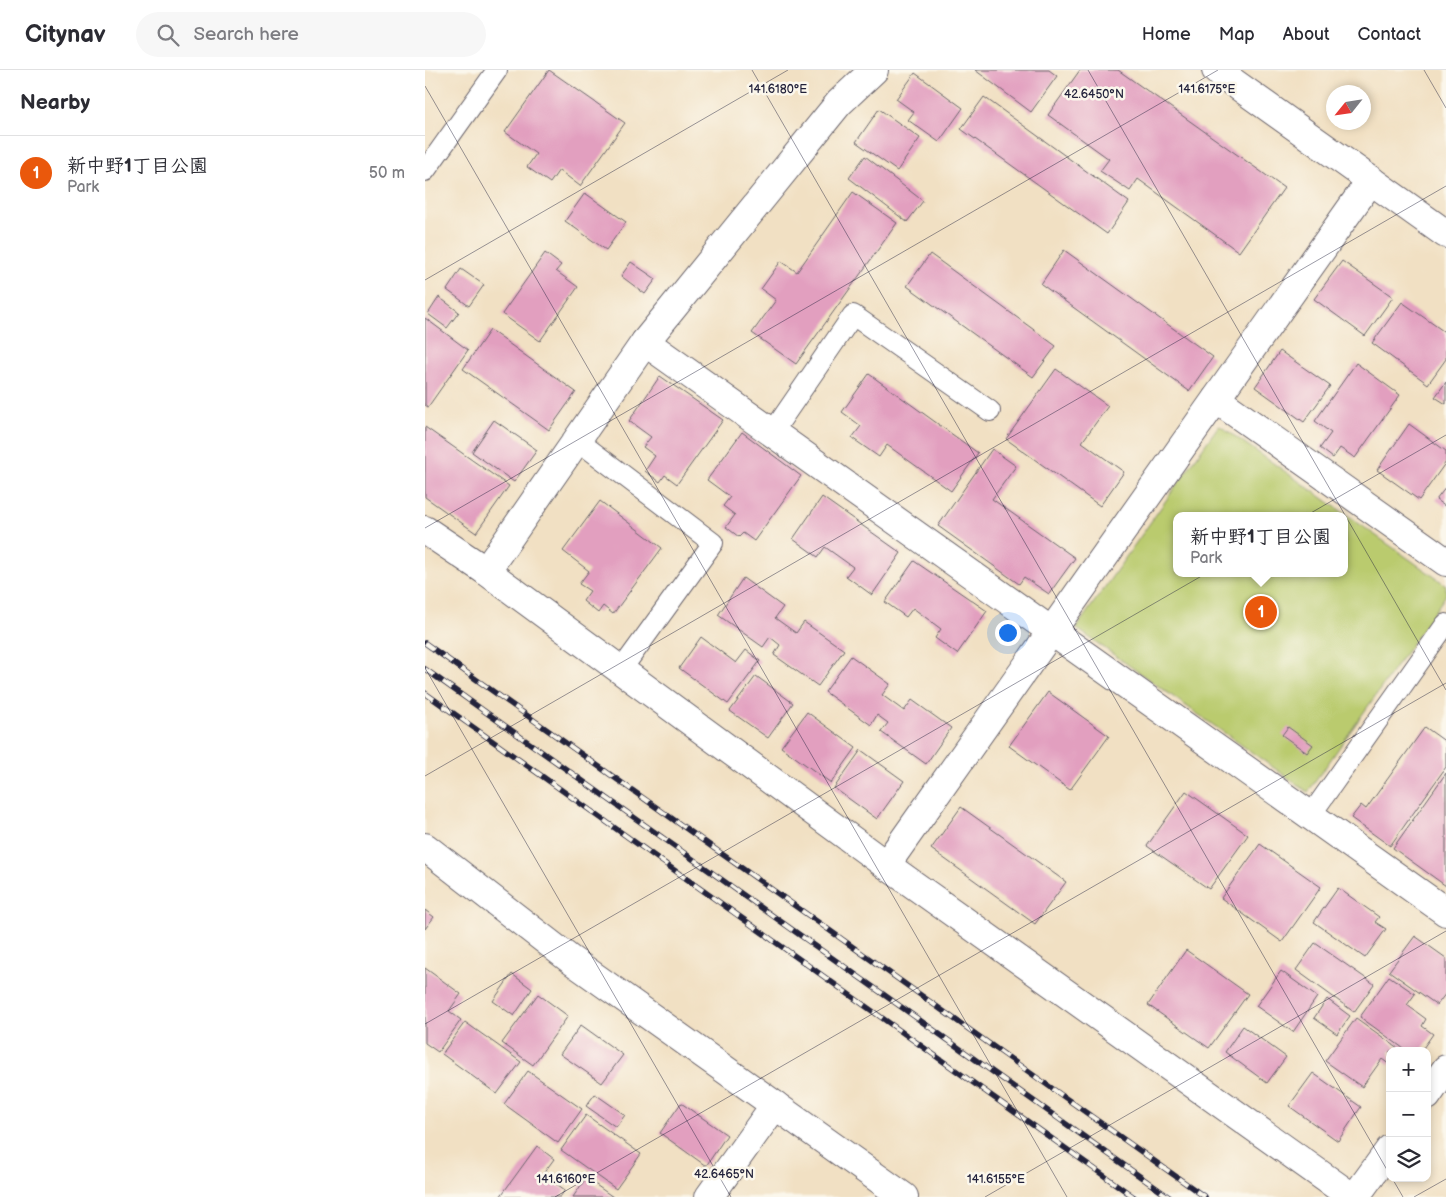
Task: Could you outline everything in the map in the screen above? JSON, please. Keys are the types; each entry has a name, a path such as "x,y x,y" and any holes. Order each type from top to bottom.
{"street":[{"path":"486,571 645,342 839,103 874,70"},
{"path":"1216,70 1446,234"},
{"path":"886,865 1371,180"},
{"path":"645,342 1446,912"},
{"path":"1216,399 1446,562"},
{"path":"425,530 486,571 886,865 1354,1197 1386,1154"},
{"path":"425,846 571,960 904,1197"},
{"path":"1430,1092 1446,1069"},
{"path":"709,1197 775,1104"}],"lane":[{"path":"425,171 497,70"},
{"path":"772,433 853,315 990,411"},
{"path":"577,440 713,543 621,670"},
{"path":"1310,816 1446,624"}],"green space":[{"path":"1219,425 1342,512 1173,512 1173,577 1348,577 1348,516 1446,585 1446,595 1308,792 1076,628"}],"building":[{"path":"549,70 625,123 580,186 559,170 550,183 527,167 536,154 505,132"},
{"path":"975,70 1049,70 1057,76 1031,112"},
{"path":"1080,70 1118,70 1284,188 1239,252 1138,179 1130,191 1100,171 1109,159 1048,115"},
{"path":"915,73 963,108 939,142 908,120 914,112 896,99"},
{"path":"984,97 1129,202 1107,234 961,129"},
{"path":"879,109 920,138 897,171 856,142"},
{"path":"865,156 923,201 907,222 849,178"},
{"path":"853,192 897,223 796,364 752,333 776,300 761,289 781,261 797,272"},
{"path":"585,193 626,222 606,250 565,221"},
{"path":"1064,250 1213,357 1189,391 1041,284"},
{"path":"545,253 561,265 556,271 578,287 540,341 502,314"},
{"path":"930,254 1056,346 1033,377 907,286"},
{"path":"1342,261 1393,297 1365,336 1314,299"},
{"path":"631,262 656,279 645,294 621,276"},
{"path":"461,269 484,285 469,306 447,290"},
{"path":"439,297 459,312 447,328 428,314"},
{"path":"1402,302 1446,333 1446,359 1428,384 1372,343"},
{"path":"425,318 468,350 428,407 425,405"},
{"path":"490,330 576,392 549,430 463,369"},
{"path":"1280,351 1330,386 1304,422 1255,387"},
{"path":"1356,363 1400,395 1355,458 1340,448 1333,458 1320,448 1331,433 1315,421"},
{"path":"1056,369 1108,406 1082,442 1124,472 1100,506 1006,439"},
{"path":"869,374 978,453 951,491 887,445 879,457 852,438 861,426 842,412"},
{"path":"660,376 723,420 677,484 665,475 660,482 645,471 655,456 643,447 651,437 629,421"},
{"path":"1446,382 1446,404 1435,397"},
{"path":"494,420 537,450 514,482 472,452"},
{"path":"1409,424 1446,451 1446,462 1419,500 1377,470"},
{"path":"425,427 509,486 476,533 425,497"},
{"path":"742,432 801,476 754,541 743,533 739,537 726,527 735,515 723,506 730,497 707,480"},
{"path":"992,449 1016,466 992,499 1075,558 1049,594 1024,577 1019,584 938,526"},
{"path":"1446,487 1446,507 1436,500"},
{"path":"822,497 901,553 872,595 846,576 853,567 825,547 818,557 793,539"},
{"path":"600,501 662,548 613,614 603,606 598,613 583,601 590,591 579,584 589,571 563,551"},
{"path":"914,561 987,611 957,654 935,638 941,629 913,608 906,617 885,602"},
{"path":"743,578 783,607 775,618 796,633 804,622 844,650 818,686 774,655 780,645 770,637 763,647 718,615"},
{"path":"701,637 736,663 746,650 760,661 728,704 679,668"},
{"path":"851,656 890,684 882,695 904,711 912,700 951,728 926,764 881,732 888,723 877,715 871,725 825,692"},
{"path":"756,676 793,703 768,738 730,711"},
{"path":"1048,692 1109,736 1070,790 1009,746"},
{"path":"807,712 856,748 831,783 781,747"},
{"path":"1288,727 1313,745 1307,753 1282,735"},
{"path":"1425,727 1446,742 1446,767 1390,846 1351,818 1361,805 1366,809"},
{"path":"861,750 904,781 877,819 834,788"},
{"path":"1446,773 1446,886 1393,848"},
{"path":"1186,791 1248,835 1209,889 1147,846"},
{"path":"961,807 1066,882 1035,924 931,849"},
{"path":"1260,844 1321,887 1282,942 1221,898"},
{"path":"1338,888 1379,917 1375,922 1386,929 1365,958 1314,922"},
{"path":"425,910 434,917 425,929"},
{"path":"1415,936 1446,958 1446,993 1437,1005 1389,971"},
{"path":"1315,943 1374,984 1354,1012 1296,970"},
{"path":"1186,950 1248,994 1209,1048 1148,1005"},
{"path":"425,968 461,994 449,1011 461,1020 438,1052 425,1043"},
{"path":"1281,971 1317,997 1293,1032 1256,1006"},
{"path":"512,974 532,989 514,1016 493,1001"},
{"path":"1389,976 1415,994 1407,1005 1426,1019 1422,1026 1433,1034 1424,1047 1401,1047 1360,1017"},
{"path":"538,994 568,1016 533,1065 502,1043"},
{"path":"1327,999 1350,1016 1337,1034 1314,1018"},
{"path":"1356,1018 1396,1047 1386,1047 1386,1062 1382,1059 1362,1087 1325,1061"},
{"path":"465,1022 521,1062 497,1094 442,1054"},
{"path":"581,1025 623,1055 602,1083 560,1054"},
{"path":"1243,1026 1286,1057 1267,1083 1225,1052"},
{"path":"528,1071 582,1109 558,1143 504,1104"},
{"path":"1313,1073 1361,1107 1338,1141 1289,1106"},
{"path":"595,1094 625,1115 616,1127 586,1106"},
{"path":"681,1103 727,1135 706,1166 660,1133"},
{"path":"586,1115 641,1154 616,1189 561,1150"},
{"path":"537,1146 554,1159 543,1174 565,1190 560,1197 500,1197"},
{"path":"586,1178 613,1197 573,1197"}],"railway":[{"path":"425,643 1205,1197"},
{"path":"425,669 1169,1197"},
{"path":"425,693 1134,1197"}],"place":[{"name":"新中野1丁目公園","path":"1261,612"}]}
